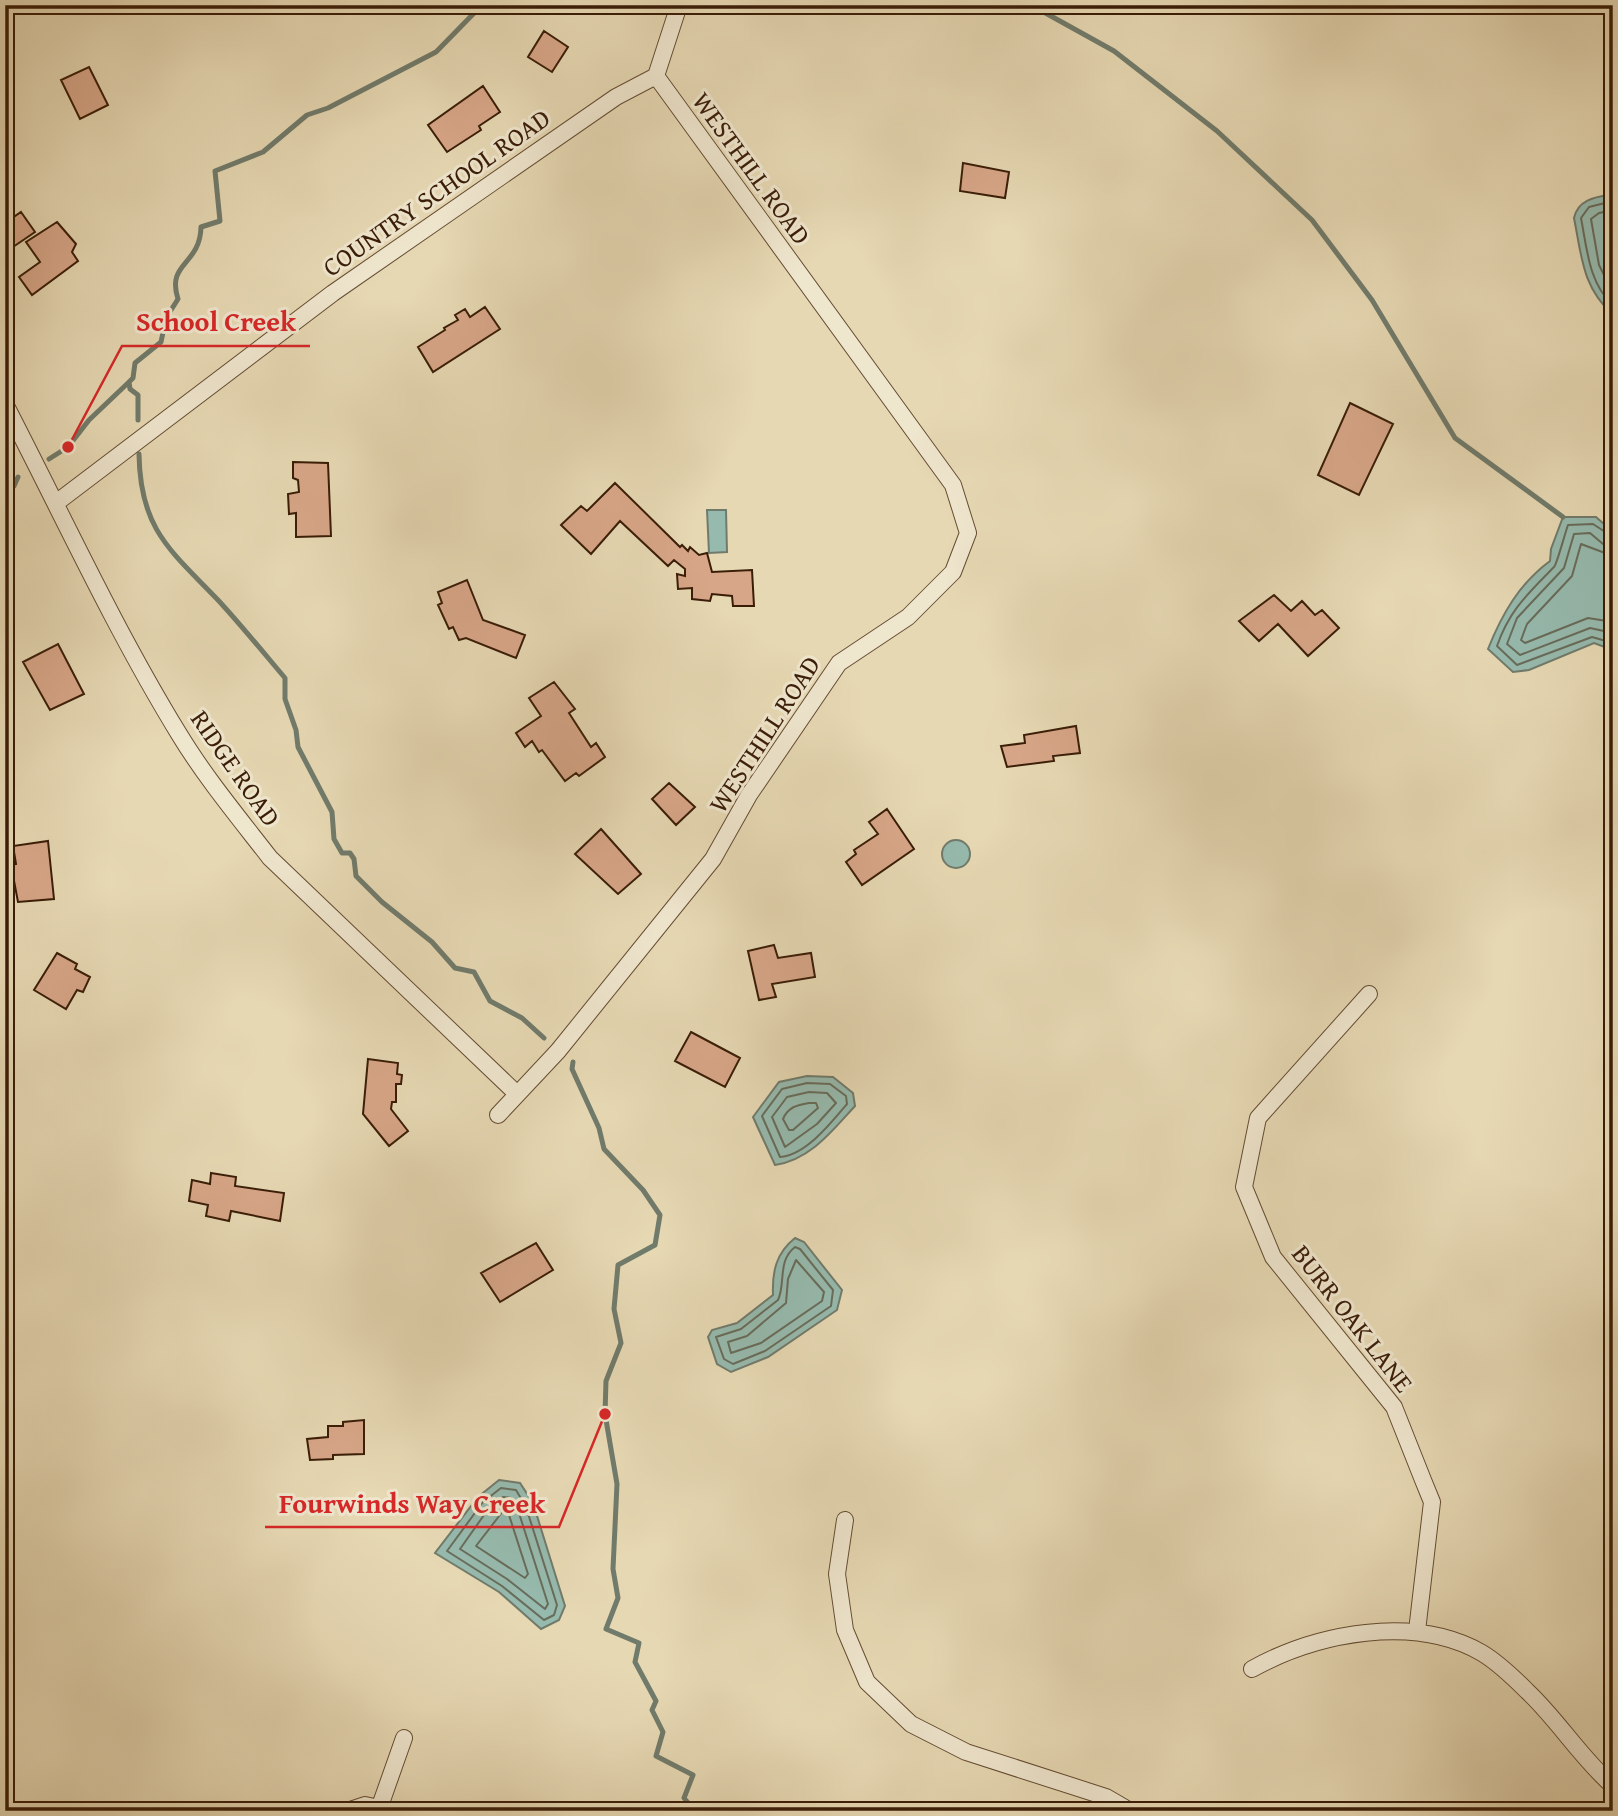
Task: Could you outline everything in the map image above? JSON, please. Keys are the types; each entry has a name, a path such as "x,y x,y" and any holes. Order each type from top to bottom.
{"street":[{"path":"656,76 679,5"},
{"name":"COUNTRY SCHOOL ROAD","path":"56,503 333,293 608,102 656,76"},
{"name":"WESTHILL ROAD","path":"498,1115 558,1051 713,859 749,795 839,663 908,617 953,572 968,533 953,485 656,76"},
{"name":"RIDGE ROAD","path":"5,404 116,623 180,736 248,831 270,858 516,1093"},
{"name":"BURR OAK LANE","path":"1369,994 1258,1118 1244,1188 1273,1257 1394,1407 1432,1502 1418,1630"},
{"path":"845,1520 837,1574 845,1630 867,1682 911,1724 966,1752 1094,1793 1129,1811"},
{"path":"1252,1669 1285,1652 1334,1638 1418,1630 1482,1653 1528,1692 1613,1786"},
{"path":"347,1811 365,1805 386,1808 404,1738"}],"water":[{"path":"1613,194 1613,315 1589,282 1574,218 1584,203"},
{"path":"707,510 726,510 727,552 709,553"},
{"path":"1563,517 1596,517 1613,532 1613,650 1594,643 1529,670 1513,672 1488,649 1499,624 1520,590 1550,561 1551,549"},
{"path":"956,840 966,844 970,854 966,864 956,868 946,864 942,854 946,844"},
{"path":"807,1076 833,1077 853,1093 855,1106 810,1151 775,1165 753,1117 779,1082"},
{"path":"795,1238 804,1242 842,1290 837,1310 768,1357 731,1372 717,1364 708,1337 712,1330 737,1323 773,1295 776,1264 783,1250"},
{"path":"499,1480 520,1483 533,1503 565,1606 559,1620 541,1629 499,1592 435,1553 478,1497"}],"building":[{"path":"544,31 568,47 552,72 528,57"},
{"path":"89,67 108,105 80,119 61,80"},
{"path":"483,86 500,112 479,126 481,130 447,152 428,125"},
{"path":"963,163 1009,172 1005,198 960,191"},
{"path":"21,212 35,232 13,247 5,236 5,223"},
{"path":"57,222 76,244 72,252 78,261 32,295 19,277 40,262 26,242"},
{"path":"485,307 500,329 433,372 418,347 458,320 455,315 465,309 470,317"},
{"path":"1350,403 1393,424 1359,495 1318,475"},
{"path":"293,462 328,463 331,536 296,537 296,513 289,514 288,494 299,492 298,480 293,478"},
{"path":"615,483 680,547 682,545 688,551 690,547 699,555 707,553 712,572 752,570 754,606 733,606 732,596 712,594 710,601 692,599 692,588 678,589 677,574 685,576 685,569 674,560 668,566 620,521 591,554 561,525 581,506 587,511"},
{"path":"467,580 483,620 525,635 516,658 466,638 459,640 453,627 449,629 438,605 442,603 438,592"},
{"path":"1274,595 1291,611 1302,601 1315,615 1322,610 1339,628 1308,656 1278,624 1259,641 1239,621"},
{"path":"58,644 84,694 50,710 23,662"},
{"path":"554,682 575,709 569,713 591,747 596,743 605,757 579,776 576,773 565,781 542,750 539,752 532,741 525,747 516,733 541,716 529,698"},
{"path":"1076,726 1080,753 1053,756 1054,761 1007,767 1001,746 1025,743 1024,735"},
{"path":"669,783 695,807 676,825 652,799"},
{"path":"887,809 914,849 862,885 846,862 856,854 854,850 878,834 869,822"},
{"path":"601,829 641,874 618,894 575,854"},
{"path":"48,841 54,899 18,902 11,865 16,864 13,846"},
{"path":"774,945 778,958 811,953 815,977 772,984 776,997 759,1000 748,951"},
{"path":"57,953 77,964 75,969 90,977 83,992 77,990 66,1009 34,990"},
{"path":"691,1032 740,1058 725,1087 675,1061"},
{"path":"368,1059 398,1063 397,1074 402,1075 401,1084 396,1084 396,1102 392,1102 391,1109 408,1131 389,1146 363,1114"},
{"path":"211,1173 236,1177 235,1186 284,1193 280,1221 231,1211 229,1221 206,1216 208,1205 189,1201 192,1180 210,1184"},
{"path":"536,1243 553,1270 500,1302 481,1273"},
{"path":"364,1420 364,1454 333,1455 333,1459 310,1460 307,1439 328,1437 328,1426 343,1426 343,1422"}],"waterway":[{"path":"138,420 138,395 130,389 129,382 133,378 135,363 161,342 166,318 178,299 176,278 195,250 201,227 220,221 215,171 263,152 307,115 328,108 436,52 482,5"},
{"path":"524,5 535,9 540,5"},
{"path":"1031,5 1114,51 1217,131 1312,220 1372,300 1455,438 1563,517"},
{"path":"49,459 68,447 89,420 129,382"},
{"path":"139,454 145,501 161,536 172,552 227,609 285,678 285,699 296,730 298,747 332,812 334,839 342,853 350,853 354,859 356,876 382,902 432,942 455,968 474,972 490,1001 522,1018 544,1038"},
{"path":"5,491 14,486 18,477"},
{"path":"573,1062 572,1069 599,1128 604,1149 643,1190 660,1215 655,1245 618,1265 614,1309 621,1343 606,1381 605,1414 617,1484 613,1569 618,1598 606,1629 639,1643 635,1662 656,1701 652,1710 663,1732 656,1756 693,1775 684,1798 695,1811"}],"place":[{"name":"School Creek","path":"68,447"},
{"name":"Fourwinds Way Creek","path":"605,1414"}]}
